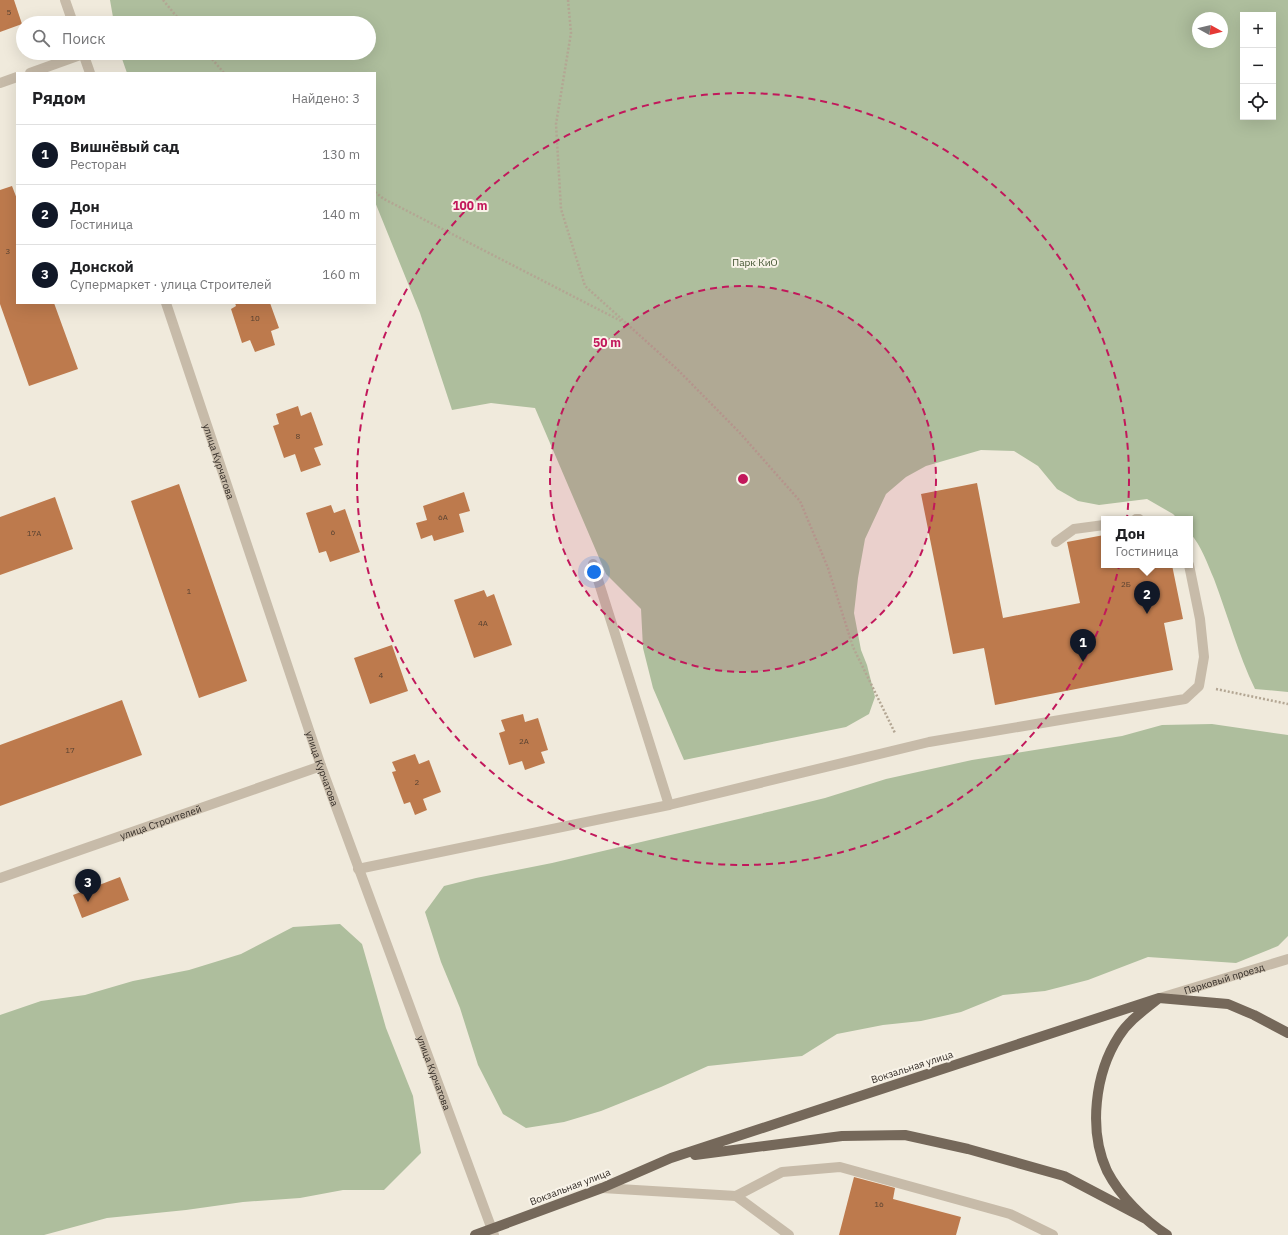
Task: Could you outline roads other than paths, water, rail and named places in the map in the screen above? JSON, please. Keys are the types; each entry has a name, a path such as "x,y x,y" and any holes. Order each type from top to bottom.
{"main road":[{"name":"Вокзальная улица","path":"475,1235 493,1232 602,1188 671,1158 1160,998"},
{"path":"1165,1234 1146,1219 1115,1184 1107,1170 1100,1150 1096,1122 1102,1076 1120,1035 1136,1017 1160,998 1228,1004 1254,1014 1288,1033"},
{"name":"Вокзальная улица","path":"671,1158 842,1136 905,1135 968,1149 1064,1176 1146,1219"}],"street":[{"path":"65,0 71,16"},
{"path":"33,72 66,60"},
{"path":"85,60 90,72"},
{"path":"0,83 16,77"},
{"name":"улица Курчатова","path":"166,304 321,766 493,1232"},
{"path":"1056,542 1074,529 1101,525"},
{"path":"593,564 669,805"},
{"path":"358,869 669,805 929,742 1185,699 1199,686 1204,657 1200,619 1190,568"},
{"name":"улица Строителей","path":"0,878 321,766"},
{"name":"Парковый проезд","path":"1160,998 1288,959"},
{"path":"602,1188 736,1196 782,1172 840,1167 1010,1214 1053,1235"},
{"path":"736,1196 789,1235"}],"place":[{"name":"Дон","path":"1147,614"},
{"name":"Вишнёвый сад","path":"1083,662"},
{"name":"Донской","path":"88,902"}],"park label":[{"name":"Парк КиО","path":"755,262"}]}
